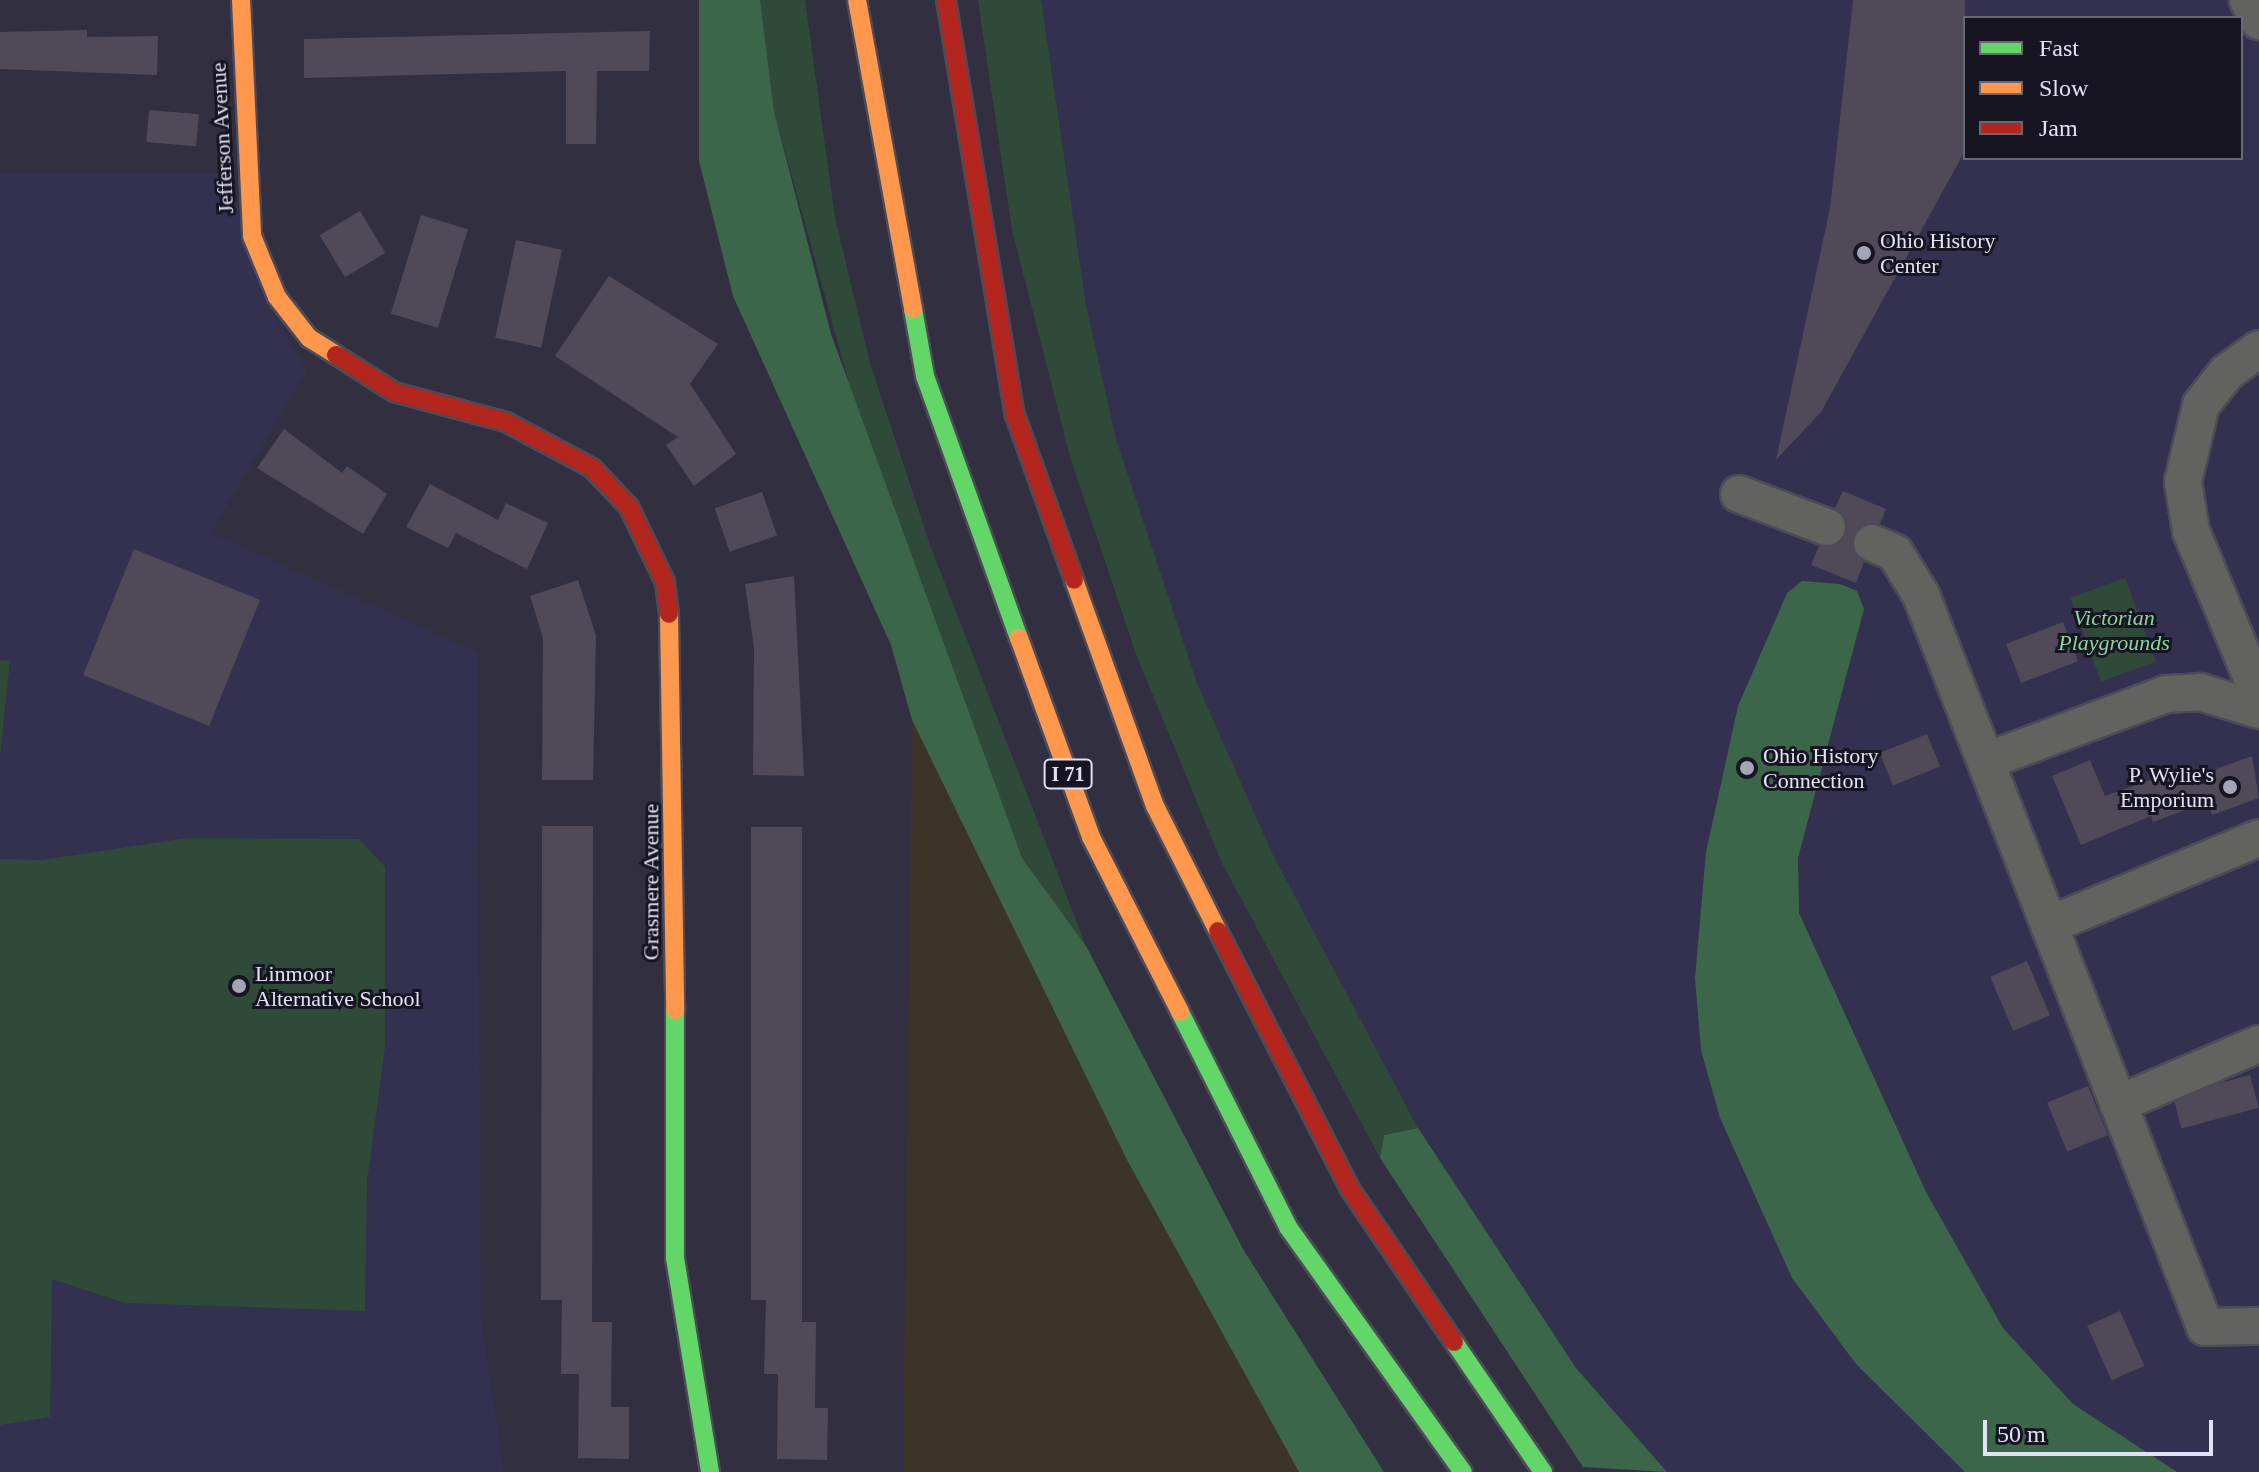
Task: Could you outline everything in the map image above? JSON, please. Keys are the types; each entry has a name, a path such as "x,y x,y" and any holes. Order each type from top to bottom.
{"main road":[{"name":"Jefferson Avenue","path":"241,0 247,194 252,236 277,297 309,338 347,366 450,410"},
{"name":"I 71","path":"857,0 925,376 1091,837 1288,1227 1463,1472"},
{"path":"946,0 1015,415 1155,806 1350,1189 1543,1472"},
{"name":"Grasmere Avenue","path":"450,410 553,441 592,468 629,507 665,582 675,663 675,1258 710,1472"}],"street":[{"path":"2248,0 2259,21"},
{"path":"2259,349 2227,372 2201,405 2183,482 2191,531 2259,695"},
{"path":"1739,494 1827,527"},
{"path":"1872,543 1895,553 1921,595 2205,1327 2259,1326"},
{"path":"1986,761 2166,694 2200,692 2259,710"},
{"path":"2049,925 2259,838"},
{"path":"2118,1104 2259,1044"}],"shaded area":[{"name":"Ohio History Connection","path":"1041,0 2259,0 2259,1472 1667,1472 1576,1368 1418,1128 1272,853 1197,682 1116,439 1086,305"},
{"name":"Linmoor Alternative School","path":"229,173 261,294 307,370 211,533 477,652 481,1320 504,1472 0,1472 0,174"},
{"path":"912,720 1127,1160 1299,1472 903,1472"}],"green space":[{"path":"699,0 760,0 774,111 831,334 1022,858 1086,946 1243,1249 1384,1472 1299,1472 1127,1160 912,720 891,645 733,296 699,161"},
{"path":"760,0 805,0 835,218 870,363 930,545 1086,946 1022,858 865,441 774,111"},
{"path":"978,0 1041,0 1086,305 1116,439 1197,683 1272,853 1418,1128 1384,1135 1380,1158 1222,863 1136,654 1071,460 1012,230"},
{"name":"Victorian Playgrounds","path":"2125,578 2155,662 2101,681 2070,598"},
{"path":"1802,581 1840,584 1857,591 1864,609 1798,858 1799,913 1926,1192 2003,1328 2073,1404 2177,1472 1965,1472 1856,1364 1792,1278 1720,1118 1701,1050 1695,978 1706,852 1738,706 1787,593"},
{"path":"0,660 10,661 0,756"},
{"path":"187,838 359,839 385,867 385,1047 367,1182 365,1311 125,1303 52,1279 50,1417 0,1425 0,859 42,860"},
{"path":"1418,1128 1576,1368 1667,1472 1583,1467 1380,1158 1384,1135"}],"building":[{"name":"Ohio History Center","path":"1853,0 1965,0 1963,155 1821,412 1776,460 1830,208"},
{"path":"87,30 87,37 158,36 157,75 0,69 0,32"},
{"path":"650,31 649,71 597,71 596,144 566,144 566,71 304,78 304,39"},
{"path":"149,110 199,114 196,146 146,142"},
{"path":"360,211 385,253 345,277 320,235"},
{"path":"421,215 468,229 438,328 391,313"},
{"path":"516,240 562,250 541,348 495,338"},
{"path":"609,276 718,344 690,384 736,454 694,486 666,445 678,437 555,356"},
{"path":"284,429 342,473 347,466 387,494 363,534 257,468"},
{"path":"430,484 498,520 506,503 548,523 527,569 456,533 448,548 406,527"},
{"path":"1843,491 1886,509 1880,524 1860,526 1853,535 1855,555 1864,562 1856,583 1811,565 1819,546 1831,547 1846,535 1847,523 1835,508"},
{"path":"762,492 777,535 730,552 715,508"},
{"path":"134,549 260,600 209,726 83,675"},
{"path":"794,576 804,776 753,775 754,648 745,584"},
{"path":"578,580 596,636 593,780 542,780 543,638 530,596"},
{"path":"2063,622 2078,661 2021,683 2006,644"},
{"path":"1927,734 1940,766 1893,786 1880,753"},
{"path":"2252,756 2259,798 2212,815 2207,802 2153,822 2151,816 2081,845 2052,776 2090,760 2105,796 2170,773 2174,784"},
{"path":"542,826 593,826 592,1322 612,1322 611,1407 629,1407 629,1459 578,1458 579,1374 561,1374 562,1300 541,1300"},
{"path":"751,827 802,827 802,1322 816,1322 815,1408 828,1408 827,1460 777,1459 778,1374 764,1374 766,1300 751,1300"},
{"path":"2027,961 2050,1015 2013,1031 1990,977"},
{"path":"2250,1075 2259,1108 2182,1129 2173,1096"},
{"path":"2088,1086 2108,1135 2067,1152 2047,1102"},
{"path":"2120,1311 2144,1366 2112,1380 2087,1326"}],"traffic: fast":[{"path":"913,309 925,376 1019,638"},
{"path":"675,1010 675,1258 710,1472"},
{"path":"1180,1012 1288,1227 1463,1472"},
{"path":"1454,1342 1543,1472"}],"traffic: slow":[{"path":"241,0 252,236 277,297 309,338 336,355"},
{"path":"857,0 913,309"},
{"path":"1074,580 1155,806 1218,931"},
{"path":"669,614 675,1010"},
{"path":"1019,638 1091,837 1180,1012"}],"traffic: jam":[{"path":"946,0 1015,415 1074,580"},
{"path":"336,355 394,392 506,422 592,468 629,507 665,582 669,614"},
{"path":"1218,931 1350,1189 1454,1342"}],"place":[{"name":"Ohio History Center","path":"1864,253"},
{"name":"Ohio History Connection","path":"1747,768"},
{"name":"P. Wylie's Emporium","path":"2230,787"},
{"name":"Linmoor Alternative School","path":"239,986"}]}
